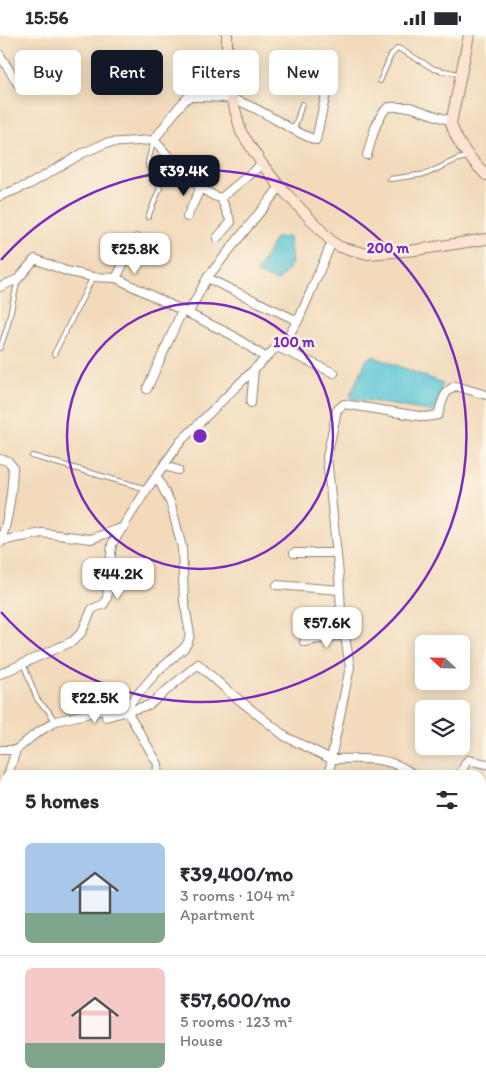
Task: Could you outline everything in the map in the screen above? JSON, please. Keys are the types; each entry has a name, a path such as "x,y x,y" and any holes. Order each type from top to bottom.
{"main road":[{"path":"227,35 227,79 242,132 262,164 280,187 332,242 340,247 368,254 416,250 486,239"},
{"path":"469,35 451,121 455,136 468,156 486,175"}],"street":[{"path":"0,55 15,79"},
{"path":"154,141 188,97 233,99 254,107 294,130 316,140 325,98"},
{"path":"367,155 382,113 389,107 410,107 451,121"},
{"path":"0,196 30,184 83,153 106,143 154,141 176,165 212,196 221,197 262,164"},
{"path":"187,217 201,187"},
{"path":"147,389 185,313 207,278 280,187"},
{"path":"217,238 231,221 221,197"},
{"path":"116,279 137,238"},
{"path":"0,674 73,641 82,632 92,609 104,604 107,599 112,544 147,489 181,441 287,337 298,321 332,242"},
{"path":"0,287 18,279 35,259 66,271 93,277 116,279 232,335 266,358"},
{"path":"207,278 298,321"},
{"path":"277,347 334,373"},
{"path":"251,403 254,369"},
{"path":"330,770 350,667 341,611 327,457 337,410 344,404 425,417 438,415 445,395 451,388 456,386 486,395"},
{"path":"0,459 8,461 13,467 10,503 0,542 42,533 91,539 124,527"},
{"path":"164,466 178,471"},
{"path":"10,770 16,750 34,735 56,721 129,704 156,673 184,648 188,642 190,634 184,601 182,548 171,504 157,477"},
{"path":"294,553 337,553"},
{"path":"277,585 340,590"},
{"path":"304,642 344,634"},
{"path":"106,717 149,705 198,664 228,691 286,737 331,759 376,758 407,770"},
{"path":"127,711 158,764 157,770"},
{"path":"0,750 16,750"},
{"path":"463,770 468,760 486,764"}],"lane":[{"path":"380,81 391,55 398,48 434,69 461,74"},
{"path":"294,130 302,104"},
{"path":"148,217 160,188 157,179 148,167 154,141"},
{"path":"390,179 426,174 468,156"},
{"path":"54,354 93,277"},
{"path":"0,348 7,328 18,279"},
{"path":"32,456 147,489"},
{"path":"23,663 37,699 56,721"}],"water":[{"path":"289,237 292,263 278,282 256,273 276,238"},
{"path":"372,356 443,383 434,412 352,398 350,395 367,359"}]}
